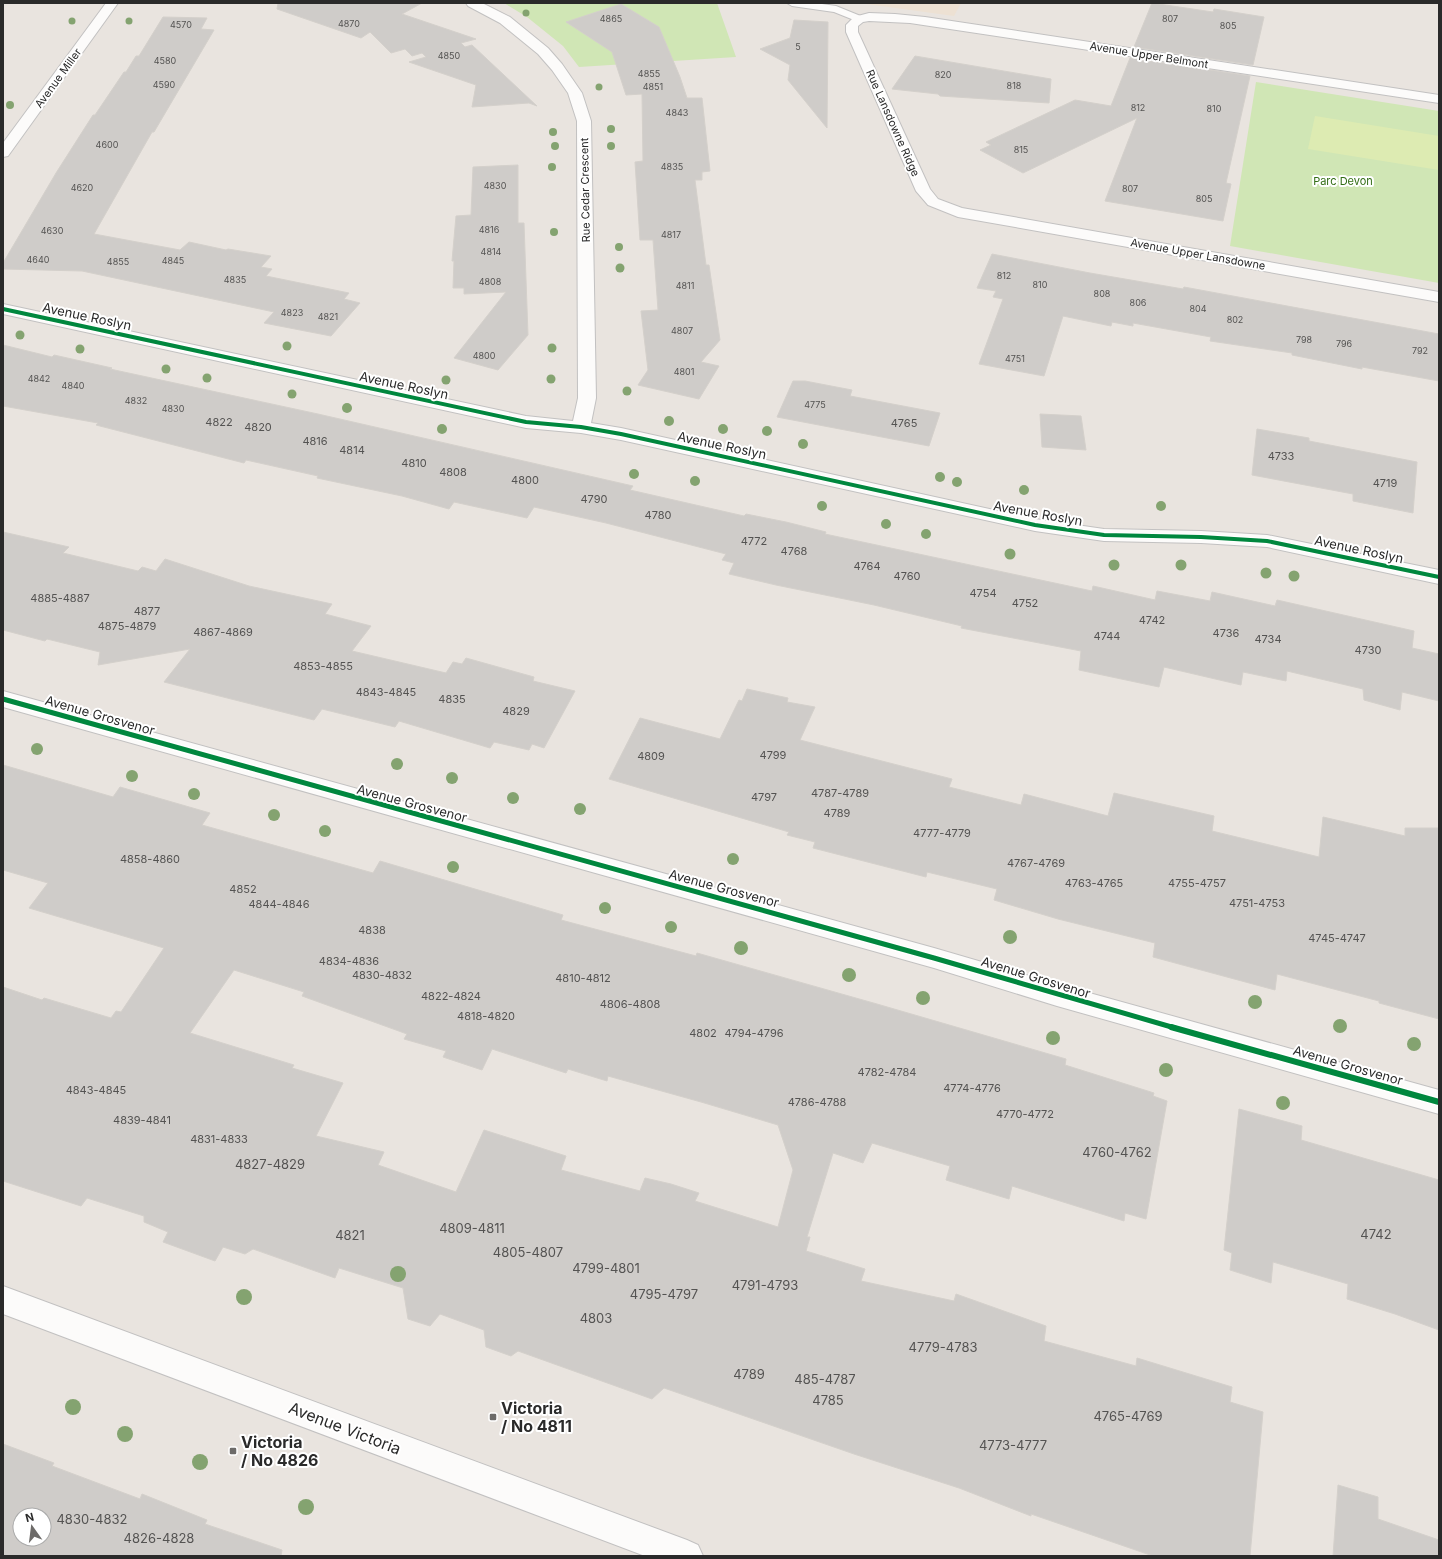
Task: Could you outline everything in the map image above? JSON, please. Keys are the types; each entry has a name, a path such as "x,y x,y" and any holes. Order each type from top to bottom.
{"street":[{"name":"Avenue Miller","path":"3,153 112,3"},
{"name":"Rue Cedar Crescent","path":"472,3 505,20 543,51 557,66 575,93 584,121 587,398 581,426"},
{"name":"Avenue Upper Belmont","path":"859,19 873,16 886,17 963,27 1439,99"},
{"name":"Rue Lansdowne Ridge","path":"859,19 852,25 852,32 923,191 933,202 958,212"},
{"name":"Avenue Upper Lansdowne","path":"958,212 1439,296"},
{"name":"Avenue Roslyn","path":"3,309 526,422 581,426 1035,525 1104,535 1201,537 1267,541 1439,577"},
{"name":"Avenue Grosvenor","path":"3,699 309,786 934,958 1057,995 1439,1102"},
{"name":"Avenue Victoria","path":"3,1300 687,1556"}],"lane":[{"path":"792,3 836,9 859,19"}],"shaded area":[{"path":"859,3 961,3 954,16"}],"green space":[{"path":"504,3 717,3 736,57 579,67 563,46 527,17"},
{"name":"Parc Devon","path":"1256,82 1439,111 1439,283 1230,246"},
{"path":"1315,116 1439,136 1439,170 1308,149"}],"building":[{"path":"278,3 422,3 402,14 476,39 461,43 465,47 472,45 537,106 529,103 472,107 476,85 409,62 426,57 422,53 412,56 405,49 391,53 370,32 361,38 277,9"},
{"path":"1152,3 1213,12 1214,9 1264,17 1253,65 1134,47"},
{"path":"621,4 659,27 687,98 702,98 710,171 702,172 702,180 695,180 706,265 709,265 720,340 701,362 719,366 699,399 638,385 648,370 641,311 658,310 653,240 640,240 635,162 643,161 642,94 626,95 612,52 566,22"},
{"path":"163,17 207,18 201,29 214,30 154,132 152,132 94,234 180,250 189,242 226,250 228,249 271,256 261,267 272,269 266,276 349,293 344,299 360,303 331,336 264,323 274,312 82,271 3,269 3,263 56,173 93,115 95,115 136,56 139,56"},
{"path":"794,20 828,22 827,128 788,80 790,65 760,49 790,38"},
{"path":"915,56 1051,79 1049,103 940,96 938,94 892,89"},
{"path":"1130,58 1250,76 1226,183 1231,184 1223,221 1105,201 1137,118 1023,173 980,150 991,145 986,142 1075,100 1111,106"},
{"path":"518,165 518,223 524,223 528,335 498,370 454,358 506,292 464,294 464,288 453,288 454,261 452,261 456,216 471,215 473,167"},
{"path":"992,254 1090,273 1183,289 1184,287 1439,334 1439,381 1362,367 1362,369 1292,355 1292,353 1210,341 1211,337 1133,323 1133,326 1112,322 1111,326 1063,316 1044,376 979,364 1003,299 993,297 996,291 977,288"},
{"path":"3,345 52,357 54,355 112,368 110,369 318,414 633,486 630,490 744,516 746,514 786,522 826,532 825,534 1092,591 1093,586 1155,600 1157,591 1210,601 1212,592 1275,606 1277,600 1414,631 1412,648 1439,654 1439,701 1402,692 1400,710 1364,700 1363,689 1287,671 1286,681 1243,672 1241,685 1164,667 1159,687 1079,670 1081,651 961,628 962,626 874,605 729,574 734,563 722,560 726,554 606,523 534,507 527,518 454,502 449,509 402,496 317,478 318,476 246,460 244,463 96,425 98,423 3,406"},
{"path":"793,381 805,381 852,390 850,396 940,413 929,446 777,417"},
{"path":"1040,414 1081,416 1086,450 1042,447"},
{"path":"1257,429 1309,438 1309,441 1417,462 1413,513 1353,501 1353,494 1252,475"},
{"path":"3,532 69,547 63,553 138,571 142,567 156,571 165,559 249,586 332,604 325,614 371,626 352,651 446,673 453,662 462,664 466,658 534,677 533,681 575,691 544,748 532,744 529,750 494,742 490,748 399,721 395,727 322,709 314,720 164,682 190,649 98,665 100,652 47,639 45,641 3,630"},
{"path":"747,689 788,698 787,702 815,707 800,740 952,779 949,787 1021,805 1024,794 1108,816 1114,793 1214,816 1212,831 1319,857 1323,817 1405,836 1405,828 1439,828 1439,1019 1379,1003 1379,1001 1277,974 1275,990 1153,957 1155,943 1058,919 994,900 997,889 927,872 926,877 813,848 815,842 787,835 789,832 609,779 640,718 720,739 739,700 742,701"},
{"path":"3,765 113,797 120,787 210,813 202,825 373,873 380,861 563,915 561,920 696,956 697,953 1066,1059 1065,1065 1154,1093 1153,1096 1167,1101 1146,1219 1125,1213 1124,1221 1012,1186 1009,1199 946,1180 950,1166 872,1143 863,1163 833,1153 807,1237 810,1237 806,1251 865,1269 861,1281 954,1301 956,1294 1046,1326 1044,1341 1136,1366 1137,1358 1232,1387 1230,1402 1263,1412 1250,1556 1153,1556 1031,1514 1031,1516 959,1488 854,1454 664,1388 652,1399 518,1351 511,1356 486,1347 484,1330 440,1314 430,1326 408,1319 403,1288 339,1268 335,1278 253,1249 245,1254 223,1247 215,1261 163,1242 168,1232 144,1222 144,1216 87,1198 81,1206 3,1181 3,987 42,1000 44,998 111,1018 116,1011 121,1012 164,948 29,908 48,883 3,870","holes":["234,970 304,992 302,996 407,1034 404,1039 446,1051 443,1057 482,1070 492,1049 566,1073 568,1069 607,1081 608,1076 778,1125 793,1170 778,1227 695,1201 699,1193 671,1184 645,1178 640,1191 561,1170 566,1156 484,1130 456,1192 378,1165 384,1152 316,1136 343,1083 292,1068 294,1065 190,1033"]},
{"path":"1239,1109 1302,1126 1301,1140 1439,1180 1439,1330 1347,1299 1348,1284 1273,1262 1271,1283 1230,1270 1232,1253 1224,1250"},
{"path":"3,1444 54,1463 52,1466 140,1499 142,1494 207,1520 205,1524 282,1550 281,1556 3,1556"},
{"path":"1338,1485 1378,1497 1378,1519 1439,1540 1439,1556 1333,1556"}],"cycle path":[{"path":"3,309 526,422 581,427 621,434 1035,525 1104,535 1201,537 1267,541 1439,577"},
{"path":"3,699 934,958 1057,995 1439,1102"}],"place":[{"name":"Victoria / No 4811","path":"493,1417"},
{"name":"Victoria / No 4826","path":"233,1451"}]}
